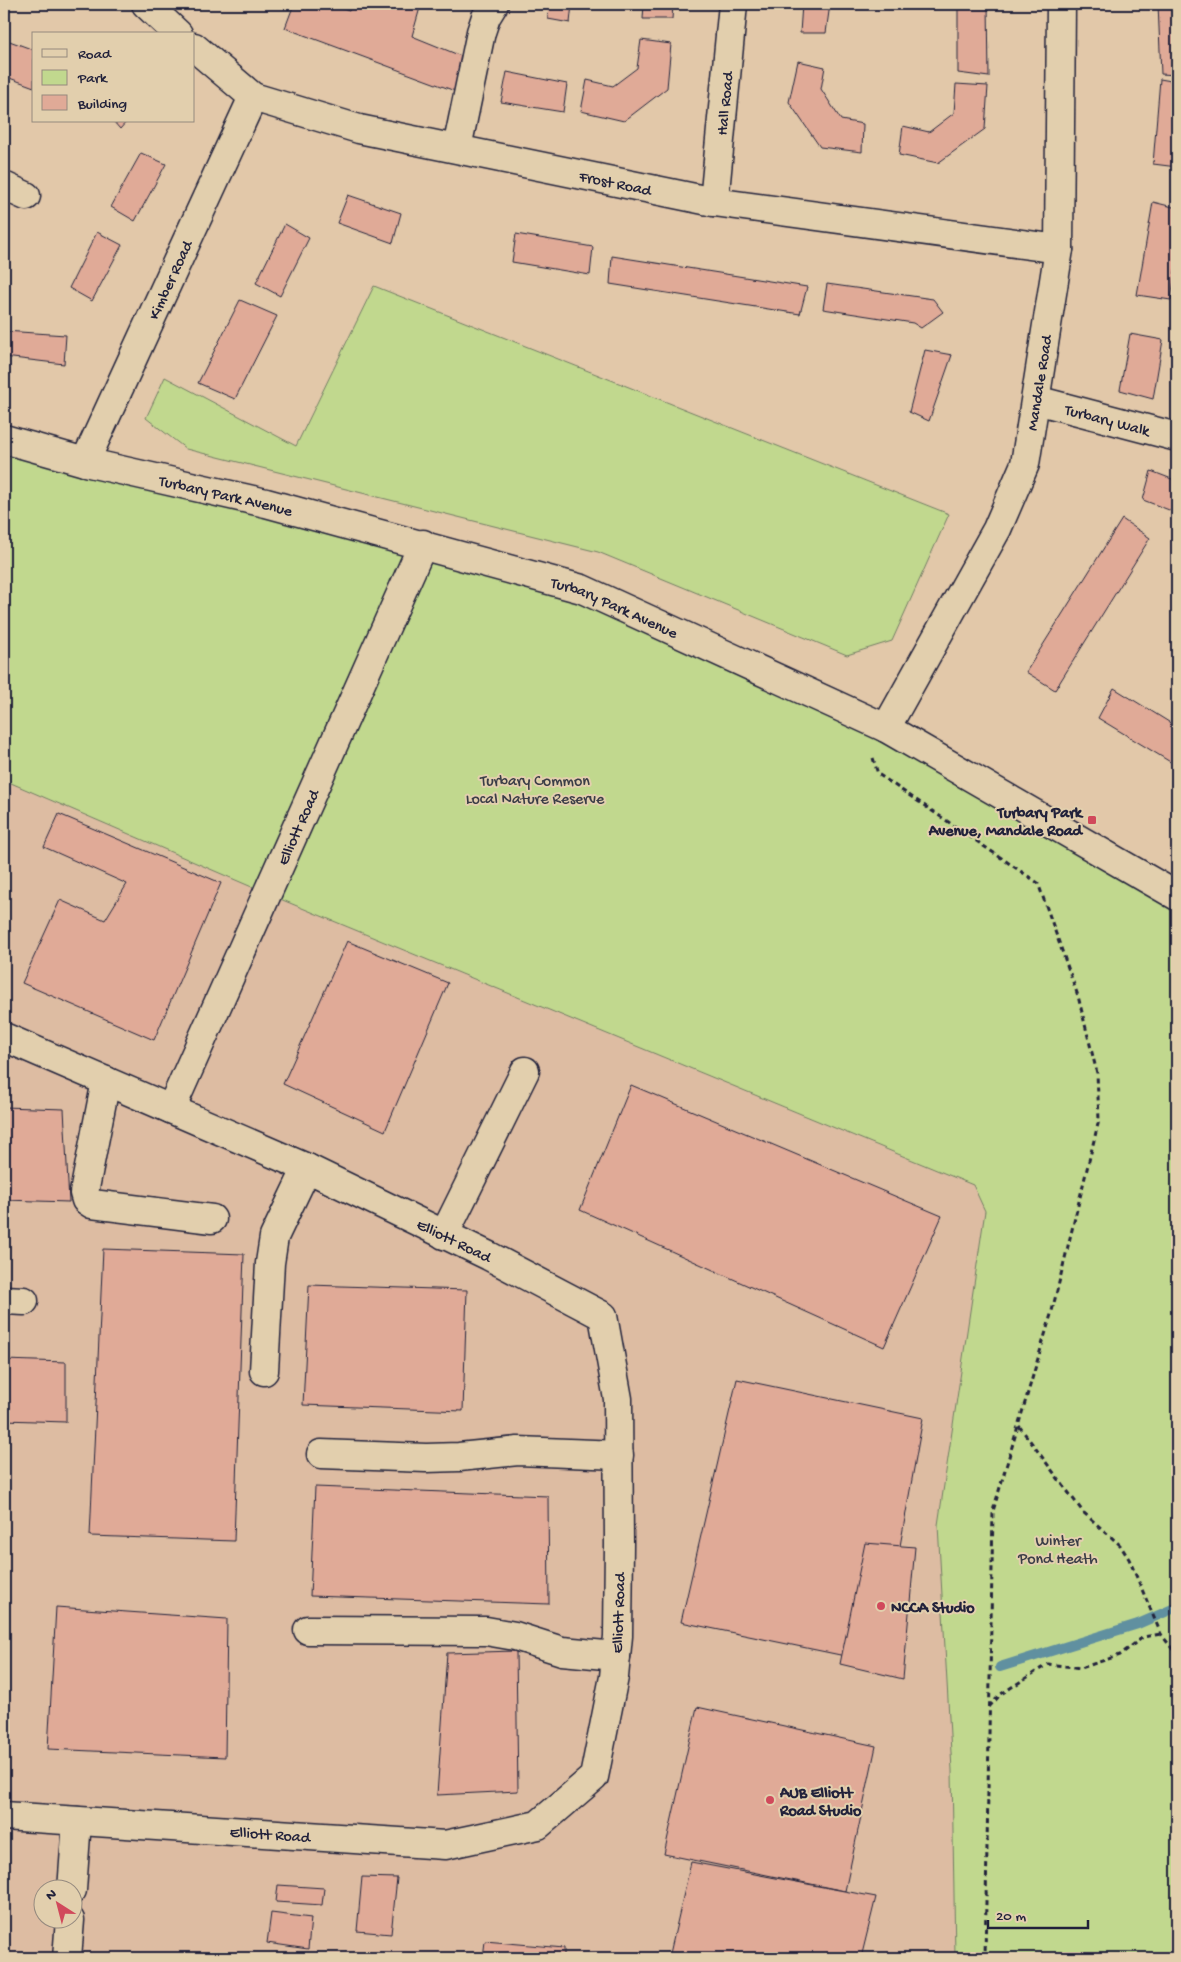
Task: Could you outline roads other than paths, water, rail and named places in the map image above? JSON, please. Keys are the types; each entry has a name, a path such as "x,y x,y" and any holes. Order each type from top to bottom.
{"street":[{"path":"146,4 176,32"},
{"path":"457,148 481,32 486,17 494,4"},
{"name":"Hall Road","path":"714,202 733,4"},
{"name":"Mandale Road","path":"886,728 997,529 1025,464 1059,249 1061,4"},
{"name":"Frost Road","path":"195,48 253,97 359,129 714,202 1059,249"},
{"name":"Kimber Road","path":"85,462 253,97"},
{"name":"Turbary Walk","path":"1036,400 1177,438"},
{"name":"Turbary Park Avenue","path":"4,439 85,462 266,503 423,544 582,589 886,728 1177,896"},
{"name":"Elliott Road","path":"171,1109 423,544"},
{"name":"Elliott Road","path":"4,1036 307,1168 603,1316 618,1399 619,1455 616,1656 614,1677 594,1776 538,1825 445,1845 4,1816"},
{"path":"444,1235 525,1071"},
{"path":"106,1081 84,1193 86,1200 92,1204 212,1219"},
{"path":"264,1371 270,1263 274,1236 307,1168"},
{"path":"321,1454 426,1458 459,1457 518,1451 619,1455"},
{"path":"308,1630 486,1631 515,1636 562,1652 616,1656"},
{"path":"73,1880 76,1821"},
{"path":"67,1958 69,1930"}],"waterway":[{"path":"1000,1667 1138,1624 1177,1607"}],"place":[{"name":"Turbary Park Avenue, Mandale Road","path":"1092,820"},
{"name":"NCCA Studio","path":"881,1606"},
{"name":"AUB Elliott Road Studio","path":"770,1800"}],"park label":[{"name":"Turbary Common Local Nature Reserve","path":"535,788"},
{"name":"Winter Pond Heath","path":"1058,1548"}]}
